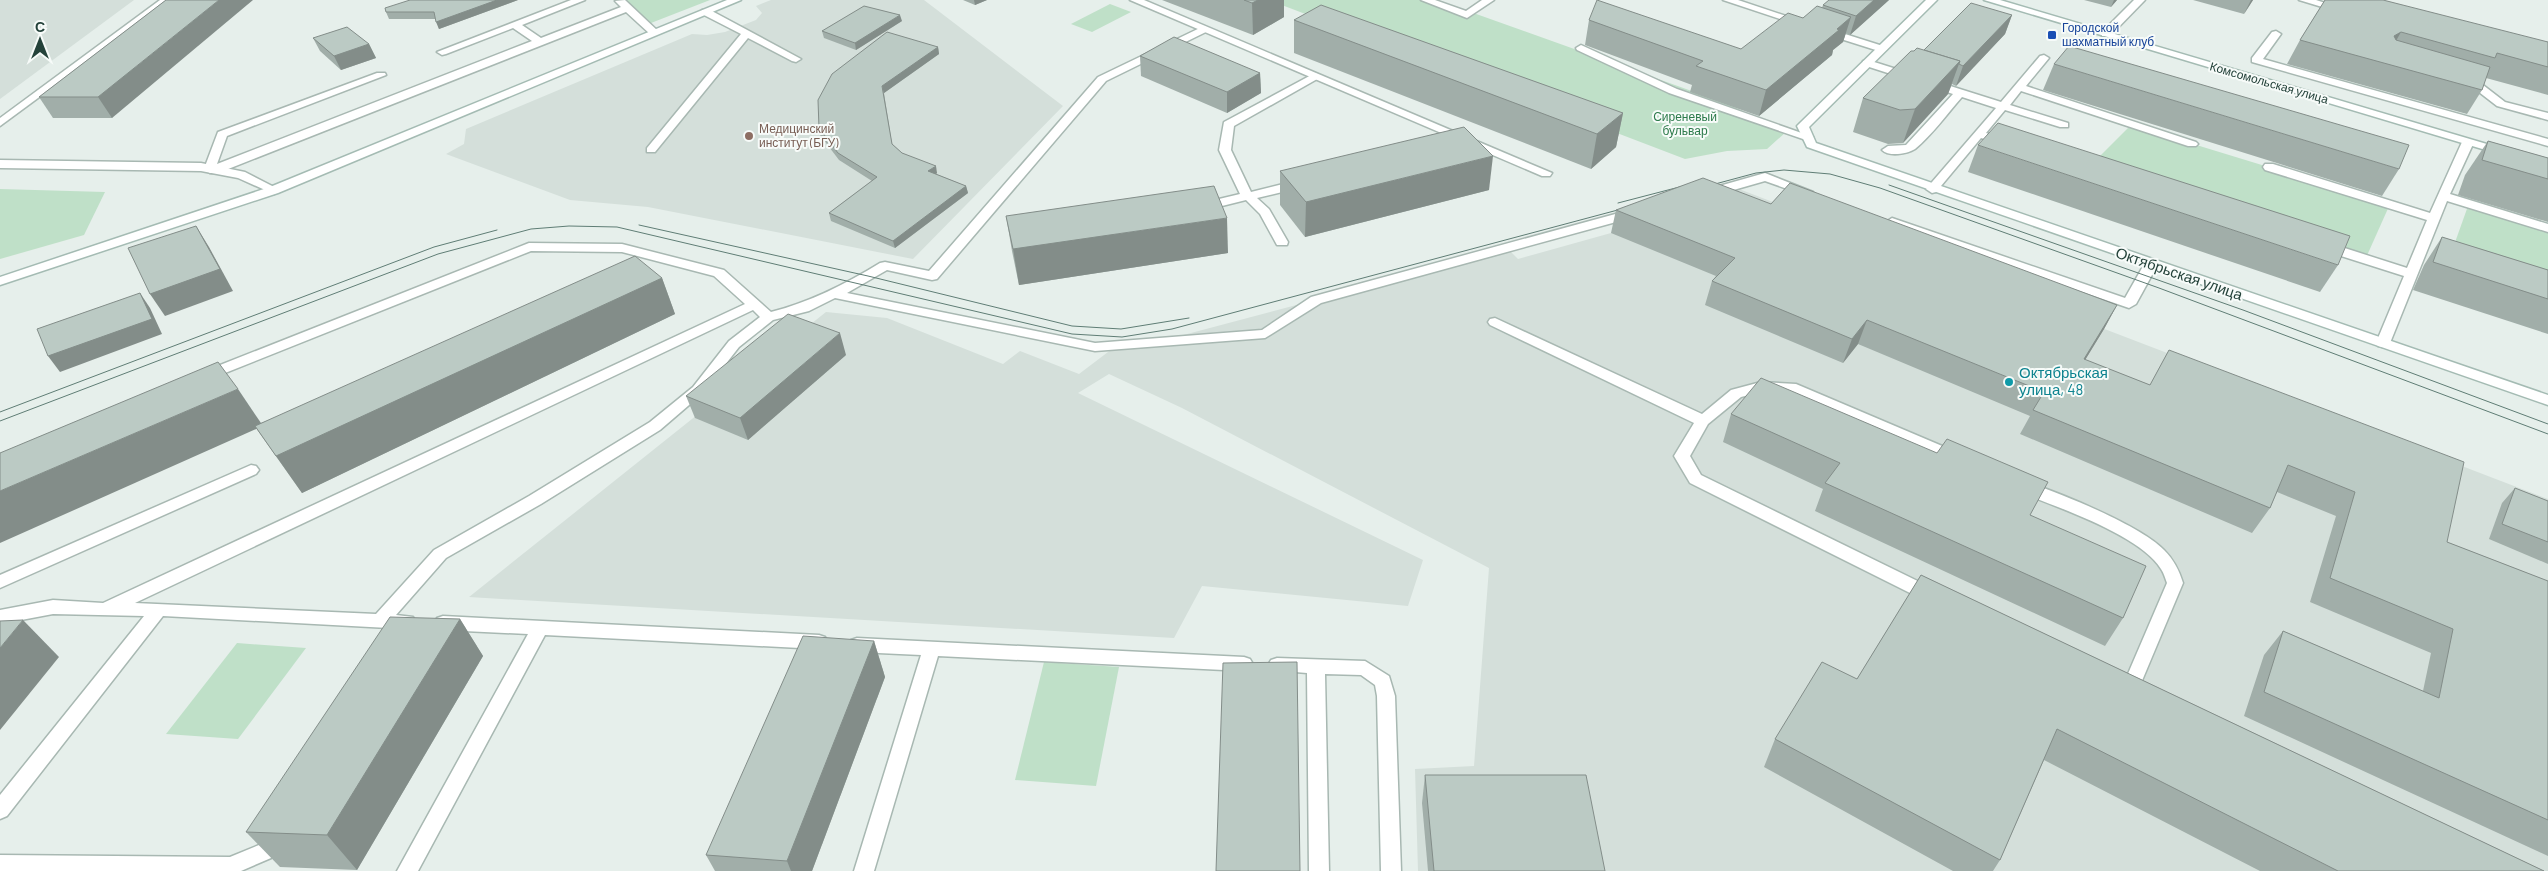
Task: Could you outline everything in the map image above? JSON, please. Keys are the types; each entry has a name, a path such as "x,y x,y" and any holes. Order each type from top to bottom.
{"street":[{"path":"0,123 166,0"},
{"path":"442,52 580,0"},
{"path":"0,281 274,190 654,32 736,0"},
{"path":"1135,0 1546,173"},
{"path":"1426,0 1466,14 1488,0"},
{"path":"1728,0 1882,49"},
{"path":"1759,10 1772,0"},
{"path":"1809,141 1803,126 1932,0"},
{"name":"Комсомольская улица","path":"1989,0 2512,155"},
{"path":"2106,34 2140,0"},
{"path":"2304,0 2355,14"},
{"path":"212,169 540,42 623,4 654,32"},
{"path":"706,12 796,59"},
{"path":"514,24 540,42"},
{"path":"381,620 440,554 535,500 656,426 698,390 734,344 768,317 804,308 859,282 885,266 932,276 1102,80 1204,29"},
{"path":"651,150 747,33"},
{"path":"2276,34 2256,60 2548,143"},
{"name":"Октябрьская улица","path":"1581,48 1673,90 1932,189 2548,400"},
{"path":"1932,189 2044,58"},
{"path":"1867,63 2064,125"},
{"path":"212,169 222,134 381,75"},
{"path":"1282,242 1265,212 1243,191 1225,150 1228,124 1315,76"},
{"path":"2452,79 2479,87 2501,104 2548,117"},
{"path":"2019,87 2192,144"},
{"path":"1888,150 1910,147 1960,93"},
{"path":"1979,134 2017,146"},
{"path":"1451,146 1470,142"},
{"path":"2383,343 2443,196 2468,142"},
{"path":"0,164 212,169 241,175 274,190"},
{"path":"2269,167 2434,218"},
{"path":"1698,196 1765,177 1821,197"},
{"path":"1192,209 1316,180"},
{"path":"2443,196 2548,228"},
{"path":"834,294 1096,348 1265,334 1316,300 1651,209"},
{"path":"1877,216 2129,304 2151,264"},
{"path":"2308,240 2411,274"},
{"path":"195,380 529,247 622,248 719,273 756,304 768,317"},
{"path":"103,610 756,304"},
{"path":"1495,322 1703,421"},
{"path":"1946,602 1714,490 1695,479 1682,456 1703,421 1736,393 1761,387 1796,389 1971,464"},
{"path":"0,582 250,470"},
{"path":"2007,480 2118,528 2151,549 2167,565 2175,583 2130,690"},
{"path":"0,617 53,607 103,610 159,609 931,650 1365,668 1383,681 1386,696 1391,871"},
{"path":"0,810 159,609"},
{"path":"407,871 541,628"},
{"path":"864,871 931,650"},
{"path":"1316,666 1319,871"},
{"path":"2114,683 2148,698"},
{"path":"0,864 231,866 264,852"}],"shaded area":[{"path":"0,0 134,0 0,99"},
{"name":"Медицинский институт (БГУ)","path":"771,0 924,0 1063,106 913,259 648,207 570,200 446,154 464,144 466,129 692,34 707,35 725,32 756,20 762,13 756,6"},
{"path":"1739,189 2548,499 2548,871 1418,871 1415,769 1474,766 1489,568 1182,408 1109,374 1078,393 1423,560 1408,606 1202,586 1174,638 469,597 826,312 887,318 1003,364 1020,351 1079,374 1112,349 1142,346 1368,286 1505,246 1518,259 1611,233 1696,201"}],"green space":[{"path":"624,0 710,0 651,23"},
{"name":"Сиреневый бульвар","path":"1269,0 1437,0 1728,104 1786,132 1767,149 1727,151 1685,159"},
{"path":"1110,4 1131,12 1092,32 1071,24"},
{"path":"2131,125 2390,204 2365,260 2088,168"},
{"path":"0,189 105,192 84,235 0,259"},
{"path":"2468,206 2548,230 2548,295 2448,262"},
{"path":"237,643 306,648 238,739 166,734"},
{"path":"1044,662 1119,667 1096,786 1015,780"}],"building":[{"path":"166,0 219,0 98,97 39,97"},
{"path":"410,0 497,0 436,22 434,12 386,12 385,8"},
{"path":"1244,0 1258,0 1252,3"},
{"path":"1597,0 1741,49 1788,13 1803,18 1817,6 1851,17 1837,29 1839,30 1766,90 1696,66 1703,61 1589,20"},
{"path":"1829,0 1874,0 1856,16 1823,5"},
{"path":"2325,0 2383,0 2548,42 2548,67 2497,53 2495,58 2401,32 2394,36 2396,40 2490,67 2482,90 2300,40"},
{"path":"1971,3 2012,15 1963,66 1959,64 1960,61 1924,50"},
{"path":"1321,5 1623,113 1597,134 1294,20"},
{"path":"864,6 900,15 855,43 822,31"},
{"path":"347,27 369,44 334,56 313,38"},
{"path":"887,32 938,47 882,86 892,144 902,153 936,166 928,171 966,186 893,241 829,213 877,177 838,153 819,128 818,100 832,74"},
{"path":"1174,37 1260,73 1227,92 1140,56"},
{"path":"2069,46 2409,145 2399,169 2054,64"},
{"path":"1917,48 1960,61 1915,109 1900,110 1863,98 1911,51"},
{"path":"1998,123 2350,236 2338,265 1978,145"},
{"path":"1464,127 1493,156 1306,202 1280,171"},
{"path":"2488,141 2548,158 2548,179 2482,160"},
{"path":"1703,178 1771,204 1790,183 2117,305 2084,359 2150,385 2169,350 2464,462 2447,542 2548,581 2548,820 2264,692 2283,631 2439,698 2453,629 2330,578 2355,492 2288,465 2270,508 2033,410 2044,392 1867,320 1852,339 1712,281 1735,258 1616,210"},
{"path":"1214,186 1227,218 1013,249 1006,216"},
{"path":"196,226 220,269 150,294 128,248"},
{"path":"2442,237 2548,270 2548,299 2433,262"},
{"path":"635,256 662,278 276,456 255,426"},
{"path":"140,293 152,319 48,356 37,329"},
{"path":"788,314 840,333 740,418 686,396"},
{"path":"218,362 238,389 0,491 0,453"},
{"path":"1761,378 1937,453 1947,439 2048,482 2030,515 2146,566 2123,618 1825,483 1840,463 1731,414"},
{"path":"2515,488 2548,501 2548,542 2502,524"},
{"path":"1921,575 2544,871 2338,871 2057,729 2000,860 1775,739 1822,662 1857,679"},
{"path":"390,617 460,619 327,835 246,832"},
{"path":"23,620 0,648 0,621"},
{"path":"803,636 874,641 787,861 706,855"},
{"path":"1297,662 1300,871 1216,871 1223,663"},
{"path":"1425,775 1586,775 1605,871 1434,871"}],"tram line":[{"path":"1704,187 1756,173 1784,170 1830,174 1880,188 2159,288 2548,434"},
{"path":"1618,203 1691,184"},
{"path":"1889,185 2243,310 2548,424"},
{"path":"0,421 438,254 531,229 569,226 617,227 1072,334 1122,337 1172,329 1629,207"},
{"path":"639,225 868,276 1072,326 1121,329 1189,318"},
{"path":"0,412 434,247 497,230"}],"place":[{"name":"Городской шахматный клуб","path":"2052,35"},
{"name":"Медицинский институт (БГУ)","path":"749,136"},
{"name":"Октябрьская улица, 48","path":"2009,382"}]}
